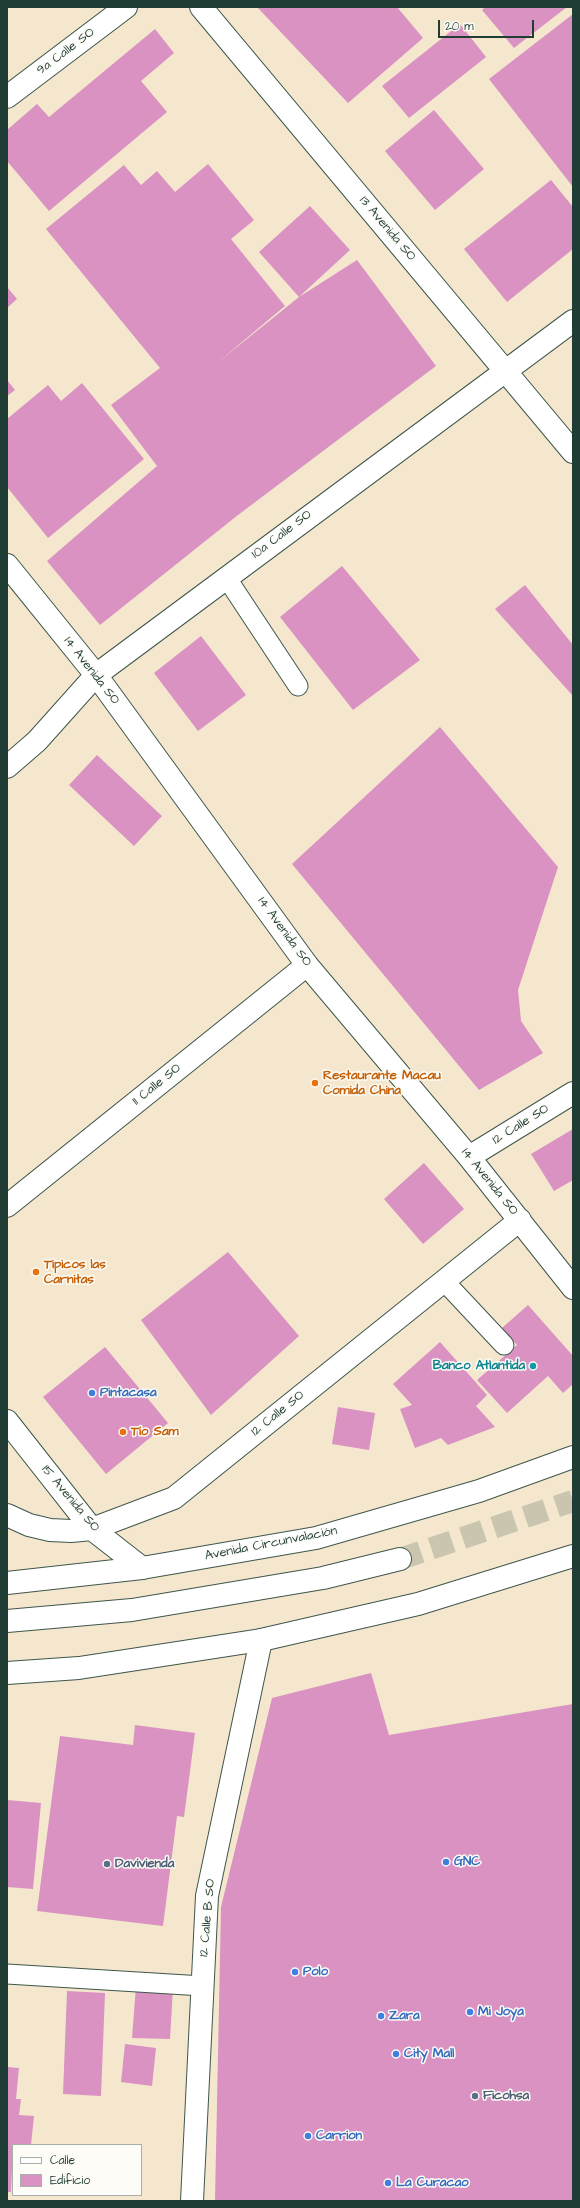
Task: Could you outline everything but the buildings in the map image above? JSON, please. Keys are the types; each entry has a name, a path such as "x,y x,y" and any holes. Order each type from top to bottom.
{"main road":[{"name":"9a Calle SO","path":"7,96 126,7"},
{"name":"13 Avenida SO","path":"201,7 573,452"},
{"name":"10a Calle SO","path":"7,767 37,741 96,675 226,577 573,321"},
{"name":"14 Avenida SO","path":"7,565 96,675 307,965 469,1157 573,1288"},
{"name":"11 Calle SO","path":"7,1206 307,965"},
{"name":"12 Calle SO","path":"469,1157 573,1093"},
{"name":"12 Calle SO","path":"7,1515 29,1524 50,1530 71,1531 92,1529 174,1498 520,1220"},
{"name":"15 Avenida SO","path":"7,1421 92,1529 142,1568"},
{"name":"Avenida Circunvalación","path":"7,1583 142,1568 316,1538 479,1491 573,1457"},
{"path":"7,1673 80,1668 261,1640 418,1604 573,1556"},
{"path":"7,1621 139,1609 323,1578 400,1559"},
{"name":"12 Calle B SO","path":"192,2201 207,1896 261,1640"}],"lane":[{"path":"226,577 298,686"},
{"path":"444,1281 504,1344"},
{"path":"7,1974 202,1986"}],"tunnel":[{"path":"400,1559 573,1501"}],"place":[{"name":"Restaurante Macau Comida China","path":"315,1083"},
{"name":"Tipicos las Carnitas","path":"36,1272"},
{"name":"Banco Atlantida","path":"533,1366"},
{"name":"Pintacasa","path":"92,1393"},
{"name":"Tío Sam","path":"123,1432"},
{"name":"GNC","path":"446,1862"},
{"name":"Davivienda","path":"107,1864"},
{"name":"Polo","path":"295,1972"},
{"name":"Mi Joya","path":"470,2012"},
{"name":"Zara","path":"381,2016"},
{"name":"City Mall","path":"396,2054"},
{"name":"Ficohsa","path":"475,2096"},
{"name":"Carrion","path":"308,2136"},
{"name":"La Curacao","path":"388,2183"}]}
